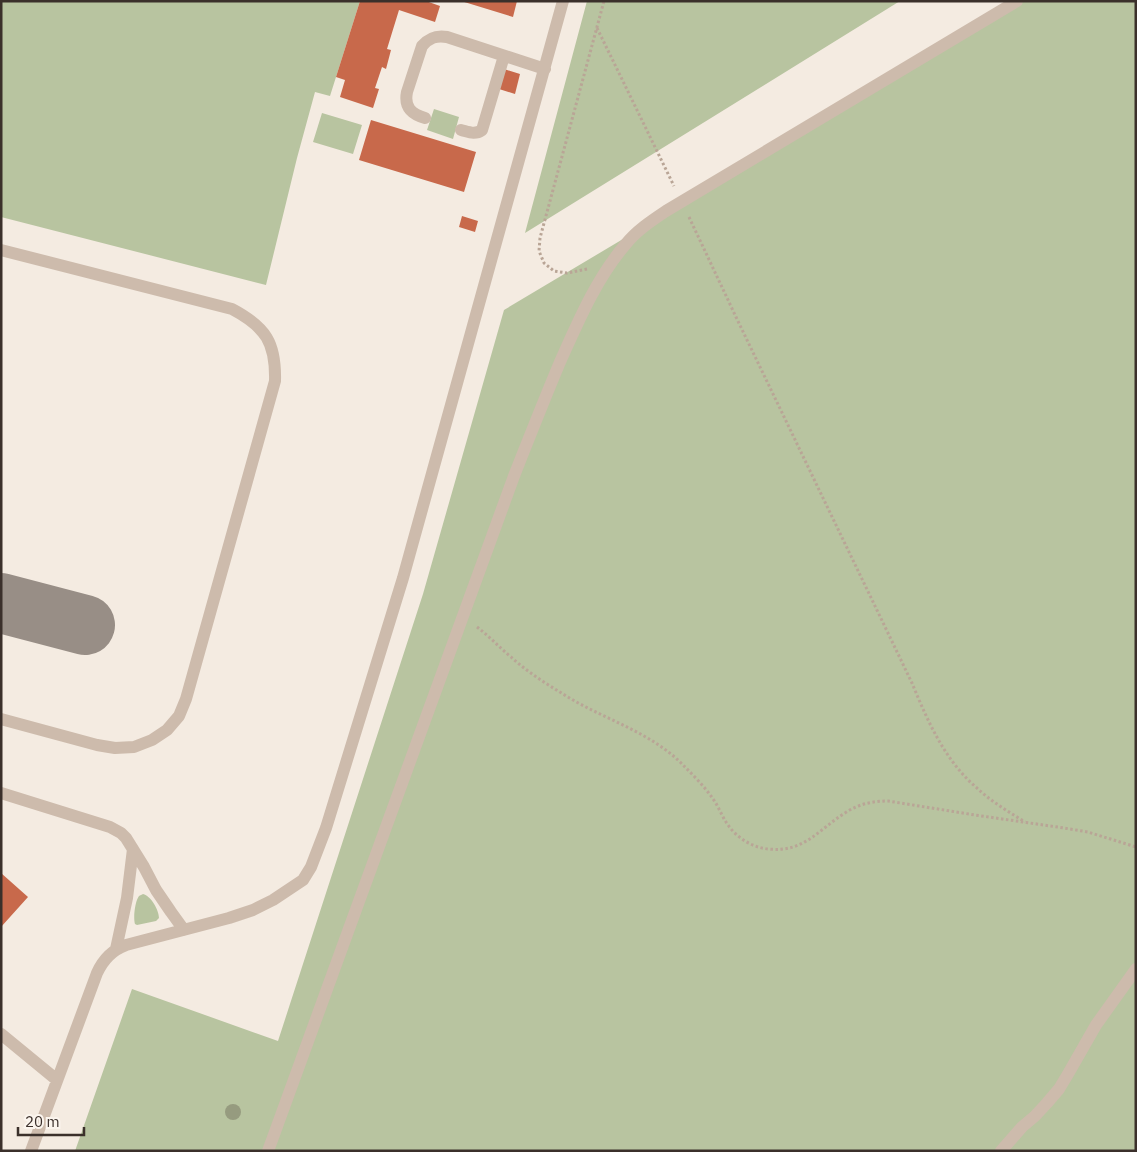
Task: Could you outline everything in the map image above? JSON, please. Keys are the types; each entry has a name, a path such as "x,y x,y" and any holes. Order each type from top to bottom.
{"lane":[{"path":"31,1151 101,964 116,950 126,945 253,910 273,900 303,880 311,867 326,828 403,578 563,1"},
{"path":"268,1151 494,530 542,405 583,311 610,266 625,244 644,226 1017,1"},
{"path":"425,118 412,112 406,99 422,46 433,37 447,37 545,69"},
{"path":"461,130 474,134 482,130 504,56"},
{"path":"1,250 232,309 249,318 262,330 271,346 276,363 275,381 186,699 179,716 167,730 152,740 134,747 115,748 1,719"},
{"path":"1,793 110,826 121,833 144,867 161,898 184,930"},
{"path":"116,950 127,898 133,850"},
{"path":"1002,1151 1058,1089 1096,1025 1136,969"},
{"path":"1,1034 57,1080"}],"path":[{"path":"604,1 540,238 539,251 544,263 554,271 567,273 610,266"},
{"path":"597,28 912,682 936,736 961,772 977,788 994,802 1025,822"},
{"path":"463,616 512,658 564,695 590,710 642,734 671,754 684,765 707,791 728,825 745,841 755,846 780,850 793,848 805,843 845,813 861,805 877,801 888,801 1088,832 1136,847"}],"green space":[{"path":"1,1 360,1 330,96 315,92 266,285 1,217"},
{"path":"587,1 900,1 525,233"},
{"path":"1022,1 1136,1 1136,1151 75,1151 132,989 278,1041 423,594 504,310"},
{"path":"434,109 459,117 453,139 427,130"},
{"path":"322,113 362,125 353,154 313,142"},
{"path":"143,894 149,897 154,904 159,918 156,921 137,925 134,921 135,905 139,896"}],"building":[{"path":"360,1 426,1 440,6 435,22 399,10 387,49 391,50 386,69 382,67 375,88 379,89 373,108 340,97 345,80 336,77"},
{"path":"461,1 517,1 513,17"},
{"path":"504,69 520,74 515,94 499,89"},
{"path":"371,120 476,152 464,192 359,160"},
{"path":"462,216 478,221 475,232 459,227"},
{"path":"1,873 28,897 1,927"}],"taxiway":[{"path":"1,603 85,625"}]}
